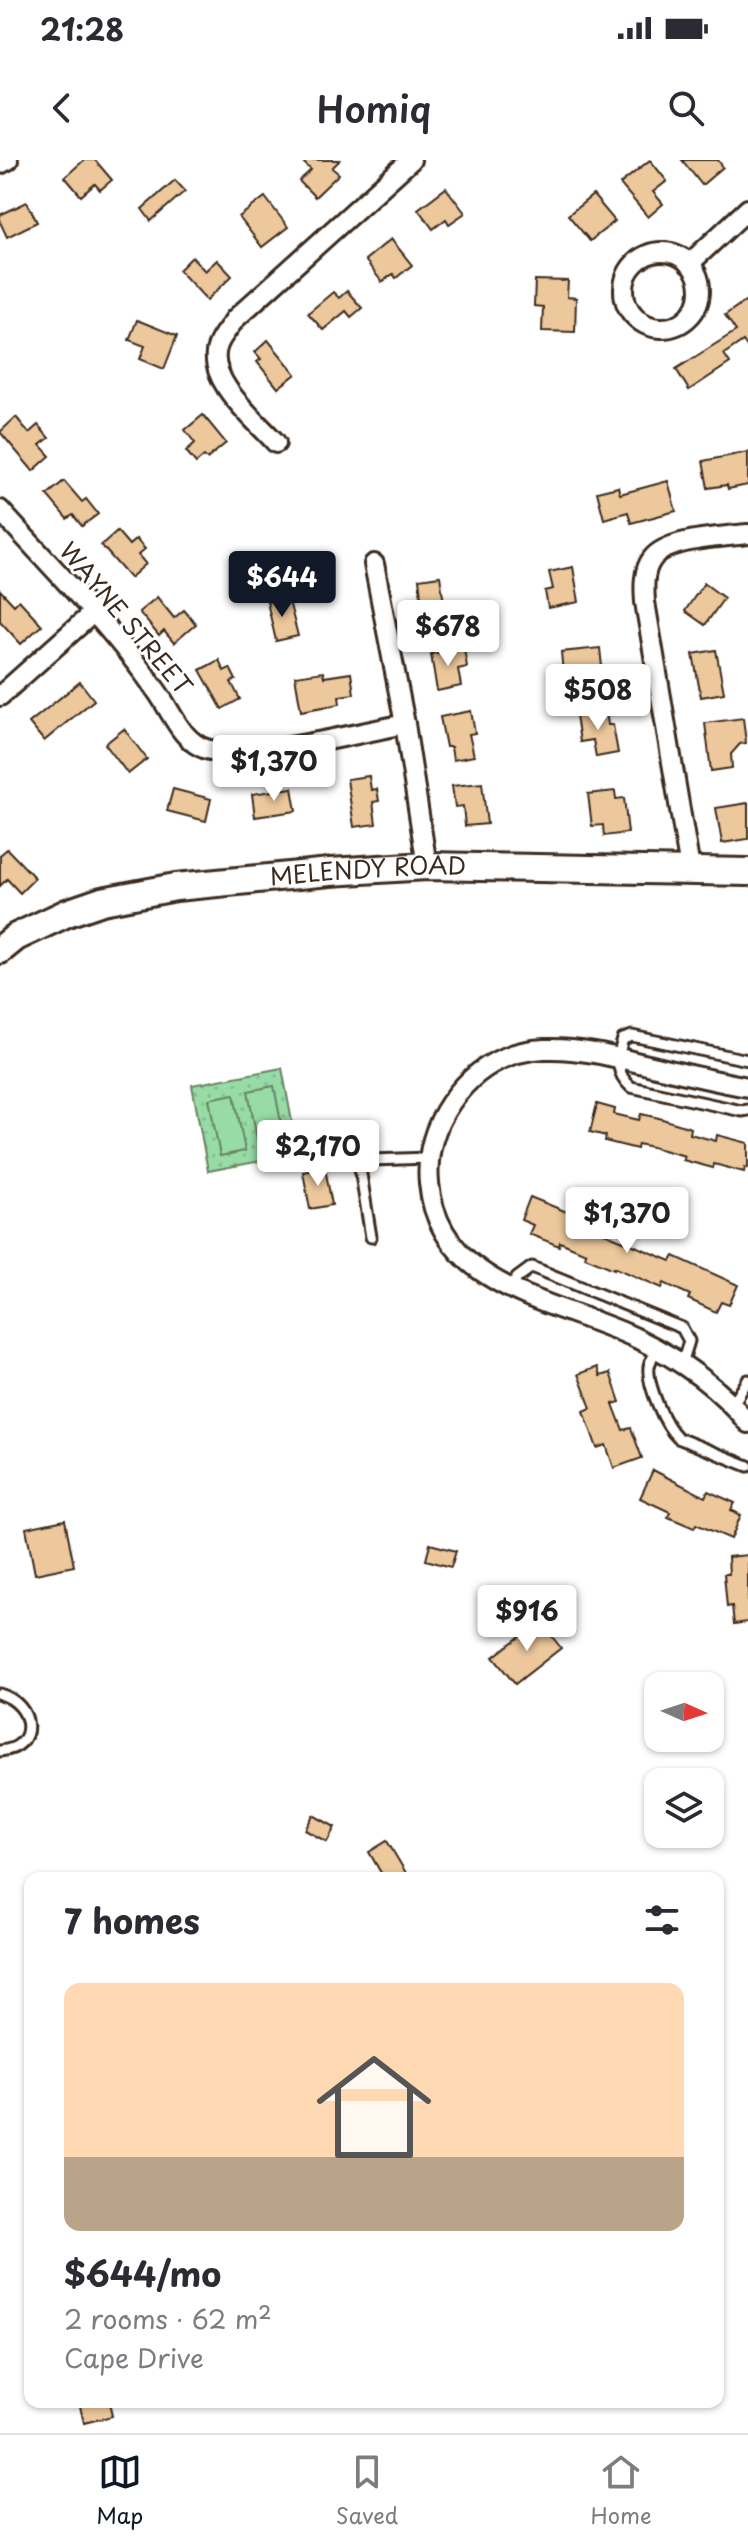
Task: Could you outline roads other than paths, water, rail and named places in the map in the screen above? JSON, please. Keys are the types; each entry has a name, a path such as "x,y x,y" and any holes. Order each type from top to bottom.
{"street":[{"path":"0,164 8,160"},
{"path":"276,443 230,392 216,371 217,347 235,319 411,160"},
{"path":"689,264 748,209"},
{"path":"657,252 669,253 689,264 697,275 700,288 692,313 683,322 658,328 634,316 628,306 625,283 636,262 657,252"},
{"name":"WAYNE STREET","path":"0,510 94,612 156,689 188,740 204,748 241,752 405,724"},
{"path":"690,869 645,602 645,576 651,560 674,546 694,540 748,534"},
{"path":"374,564 405,724 427,866"},
{"path":"0,696 94,612"},
{"name":"MELENDY ROAD","path":"2,944 67,913 139,893 330,872 427,866 748,872"},
{"path":"748,1087 579,1050 541,1048 513,1054 471,1076 448,1105 432,1139 429,1158 430,1196 442,1232 466,1261 497,1282 656,1349 704,1378 733,1404 748,1423"}],"lane":[{"path":"748,1060 632,1036 623,1039 617,1057 619,1072 631,1087 748,1110"},
{"path":"371,1237 360,1168 372,1160 429,1158"},
{"path":"512,1288 517,1278 532,1267 682,1328 689,1341 682,1364"},
{"path":"656,1349 649,1367 650,1383 670,1430 678,1438 748,1466"},
{"path":"733,1404 748,1380"},
{"path":"0,1694 22,1708 28,1725 23,1742 16,1748 0,1751"}]}
